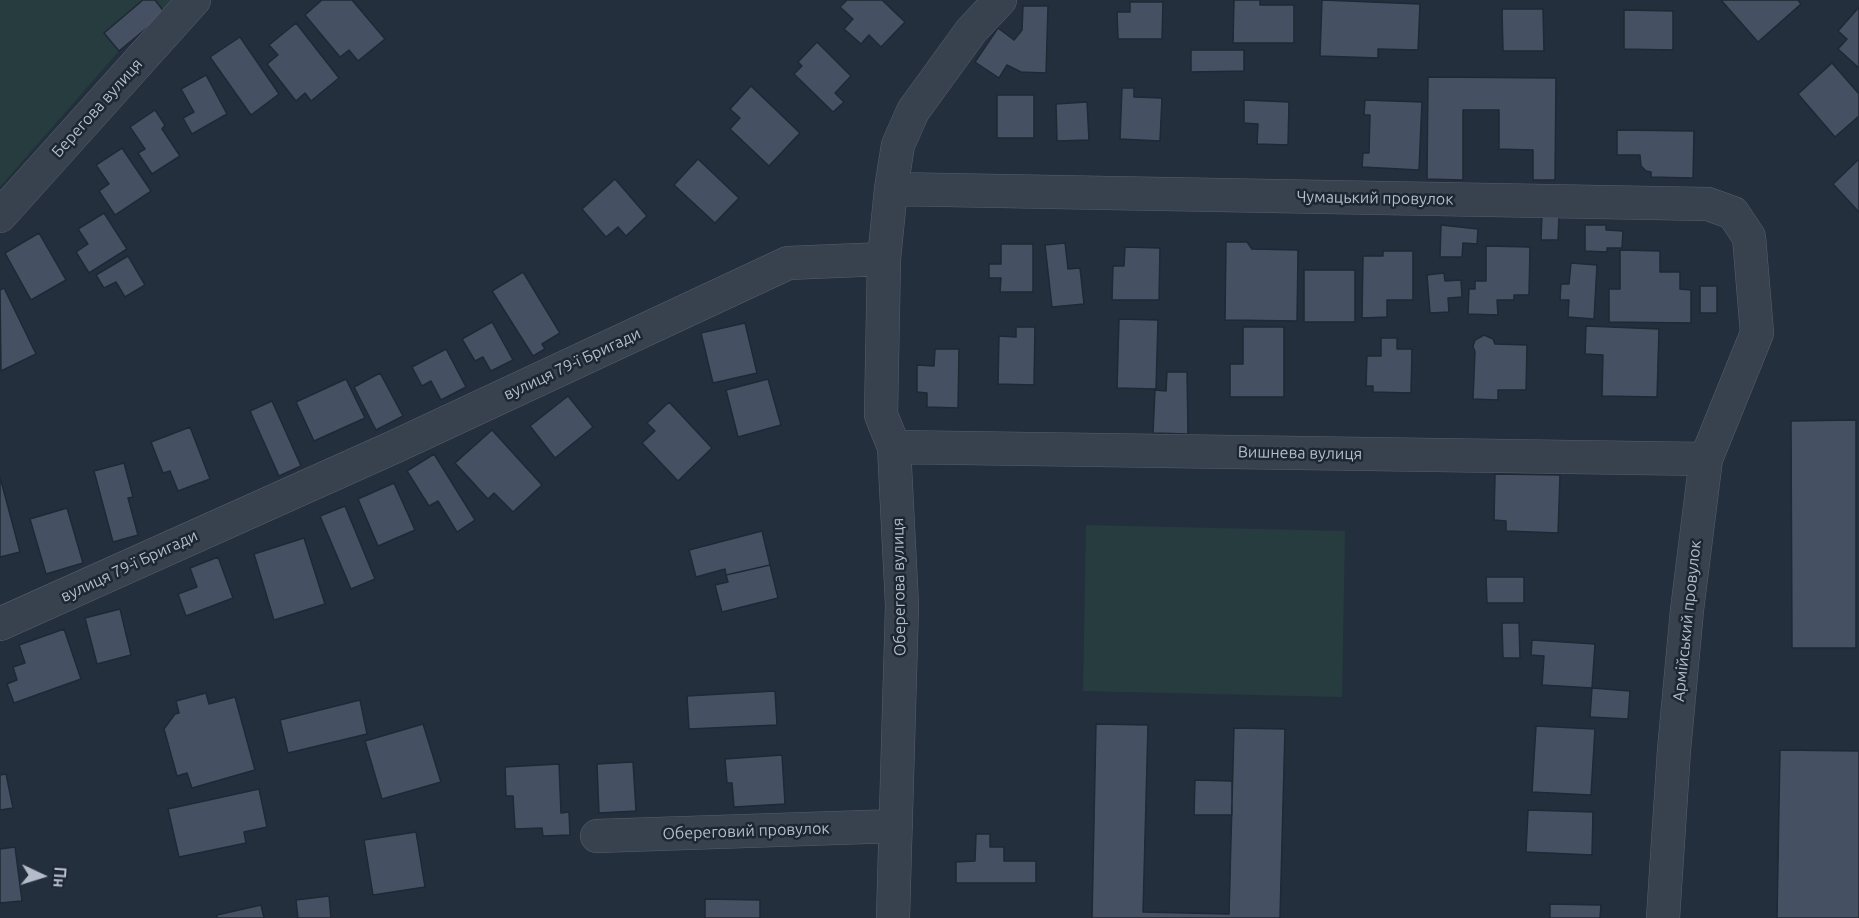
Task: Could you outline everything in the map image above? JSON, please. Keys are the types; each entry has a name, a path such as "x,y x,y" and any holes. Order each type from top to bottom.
{"street":[{"name":"Берегова вулиця","path":"0,216 194,0"},
{"path":"884,259 898,146 913,111 971,31 1000,0"},
{"name":"Чумацький провулок","path":"891,189 1708,204 1733,213 1749,237 1757,333"},
{"name":"Оберегова вулиця","path":"884,259 882,415 894,447 902,605 893,918"},
{"name":"вулиця 79-ї Бригади","path":"0,624 394,447 788,262 884,259"},
{"name":"Армійський провулок","path":"1663,918 1684,633 1706,459 1757,333"},
{"name":"Вишнева вулиця","path":"894,447 1706,459"},
{"name":"Обереговий провулок","path":"597,836 896,826"}],"green space":[{"path":"0,0 172,0 165,13 119,51 0,187"},
{"path":"1086,525 1345,531 1342,697 1083,691"}],"building":[{"path":"143,0 155,0 165,13 119,51 104,33"},
{"path":"322,0 352,0 385,39 358,61 349,50 340,57 305,15"},
{"path":"847,0 882,0 905,22 881,47 869,35 861,44 844,29 853,19 840,7"},
{"path":"1234,0 1260,0 1260,5 1294,5 1294,43 1233,43"},
{"path":"1322,0 1420,4 1418,50 1378,49 1378,58 1320,56"},
{"path":"1721,0 1798,0 1801,4 1758,42"},
{"path":"1130,2 1163,2 1162,39 1118,39 1117,12 1130,12"},
{"path":"1023,6 1048,6 1046,73 1021,72 1007,65 999,78 975,62 998,28 1014,40 1022,30"},
{"path":"1859,7 1859,68 1838,49 1847,39 1838,31"},
{"path":"1502,9 1543,9 1544,51 1503,51"},
{"path":"1624,10 1673,11 1673,50 1624,49"},
{"path":"296,23 339,78 311,101 305,93 296,101 267,64 278,55 269,45"},
{"path":"240,37 279,94 251,115 210,57"},
{"path":"817,42 851,76 835,93 844,102 833,112 794,74 802,66 798,62"},
{"path":"1191,50 1244,50 1244,71 1191,72"},
{"path":"1832,63 1859,94 1859,116 1835,137 1798,94"},
{"path":"206,75 227,114 192,134 183,118 194,112 181,89"},
{"path":"1428,77 1556,78 1555,180 1533,180 1533,150 1499,149 1499,110 1463,110 1463,180 1427,179"},
{"path":"751,86 800,133 769,166 730,129 740,118 730,109"},
{"path":"1122,88 1134,88 1134,97 1162,98 1160,141 1120,139"},
{"path":"997,95 1034,95 1034,138 997,138"},
{"path":"1244,100 1289,102 1288,145 1257,144 1258,124 1244,123"},
{"path":"1365,100 1422,102 1419,170 1362,167 1363,153 1369,153 1370,115 1364,115"},
{"path":"1087,102 1089,140 1057,141 1056,104"},
{"path":"155,110 165,125 162,129 180,156 152,174 138,153 145,149 130,127"},
{"path":"1617,130 1694,131 1693,178 1651,177 1651,172 1641,166 1640,155 1617,155"},
{"path":"122,148 151,191 115,215 99,191 109,184 96,165"},
{"path":"698,159 739,198 715,223 674,185"},
{"path":"1859,159 1859,212 1833,184"},
{"path":"615,179 647,216 626,236 618,227 606,237 582,209"},
{"path":"104,213 127,249 89,273 76,252 88,244 78,229"},
{"path":"1542,213 1559,214 1558,240 1541,240"},
{"path":"1441,225 1478,229 1477,244 1463,243 1462,257 1440,257"},
{"path":"1585,225 1606,225 1606,230 1623,231 1622,248 1607,248 1607,252 1585,251"},
{"path":"39,233 66,280 31,300 5,253"},
{"path":"1226,242 1247,242 1252,249 1298,250 1297,321 1225,320"},
{"path":"1065,243 1068,269 1080,268 1084,304 1052,307 1045,245"},
{"path":"1001,244 1033,244 1033,292 1000,292 1001,278 989,278 989,264 1001,264"},
{"path":"1486,246 1530,247 1529,295 1514,295 1514,300 1497,300 1498,315 1468,314 1469,289 1475,289 1475,281 1486,281"},
{"path":"1125,247 1160,248 1159,300 1112,300 1113,266 1124,266"},
{"path":"1620,250 1660,251 1660,272 1680,272 1680,289 1691,290 1691,323 1609,322 1609,289 1620,289"},
{"path":"1383,251 1413,251 1413,300 1387,300 1387,317 1362,318 1363,256 1383,256"},
{"path":"128,256 145,285 125,297 116,282 104,288 96,275"},
{"path":"1571,263 1597,265 1594,319 1568,317 1569,300 1560,300 1561,284 1569,284"},
{"path":"1304,270 1355,270 1355,322 1304,322"},
{"path":"523,272 560,333 542,344 545,349 533,356 492,291"},
{"path":"1444,273 1445,281 1461,280 1462,297 1448,298 1449,312 1430,313 1427,275"},
{"path":"1700,286 1717,286 1717,313 1700,313"},
{"path":"4,288 36,354 1,371 0,290"},
{"path":"1119,319 1158,320 1156,389 1117,388"},
{"path":"492,322 513,360 491,371 483,357 475,361 462,339"},
{"path":"745,323 757,373 713,383 701,333"},
{"path":"1586,326 1659,329 1657,397 1602,396 1603,355 1585,354"},
{"path":"1016,327 1035,327 1034,385 998,384 999,336 1016,337"},
{"path":"1243,327 1284,327 1284,397 1230,397 1230,364 1243,364"},
{"path":"1484,335 1493,339 1495,344 1527,345 1526,390 1498,390 1498,400 1473,399 1475,352 1473,346 1475,340"},
{"path":"1381,338 1397,338 1397,349 1412,349 1411,393 1373,392 1373,386 1366,386 1367,356 1381,356"},
{"path":"446,349 466,387 441,400 431,381 422,386 412,367"},
{"path":"935,349 959,349 958,408 927,407 927,393 917,392 917,365 934,366"},
{"path":"1167,372 1187,372 1188,434 1153,433 1155,390 1166,391"},
{"path":"380,373 403,416 376,430 354,387"},
{"path":"346,379 365,418 314,441 296,402"},
{"path":"768,379 781,425 738,437 726,390"},
{"path":"568,396 593,427 555,458 530,426"},
{"path":"272,401 301,466 279,476 250,411"},
{"path":"669,402 712,448 678,481 642,443 655,431 647,423"},
{"path":"1856,420 1856,648 1792,648 1791,421"},
{"path":"190,427 210,479 178,491 170,471 163,473 151,442"},
{"path":"492,430 542,485 513,512 494,493 488,499 455,463"},
{"path":"434,454 475,520 457,532 438,501 429,506 407,471"},
{"path":"124,463 133,497 128,498 138,535 113,542 94,471"},
{"path":"1495,474 1560,475 1558,533 1506,531 1506,521 1494,520"},
{"path":"0,477 20,552 0,557"},
{"path":"394,483 415,530 378,546 358,499"},
{"path":"345,506 375,579 351,589 320,516"},
{"path":"67,508 83,563 46,574 30,519"},
{"path":"762,531 770,565 726,575 725,569 696,577 689,550"},
{"path":"304,538 325,604 274,620 254,554"},
{"path":"218,557 233,598 186,616 178,594 197,587 190,568"},
{"path":"770,565 778,598 722,612 715,585 728,582 726,575"},
{"path":"1486,577 1524,577 1524,603 1487,603"},
{"path":"120,609 131,655 97,664 85,618"},
{"path":"1502,623 1519,623 1520,658 1503,658"},
{"path":"64,629 81,679 14,703 7,684 17,680 13,667 25,663 19,645"},
{"path":"1532,640 1595,644 1592,688 1542,685 1544,656 1531,655"},
{"path":"1592,688 1630,691 1628,719 1590,717"},
{"path":"775,691 777,725 689,729 687,696"},
{"path":"206,693 209,704 235,697 255,770 192,788 187,773 177,776 164,729 175,714 179,713 176,701"},
{"path":"360,700 367,734 288,753 280,720"},
{"path":"423,724 441,782 382,799 365,741"},
{"path":"1096,724 1148,725 1143,912 1229,914 1234,728 1285,729 1280,918 1092,918"},
{"path":"1536,726 1595,729 1591,795 1532,792"},
{"path":"1780,750 1859,751 1859,918 1777,918"},
{"path":"782,755 785,804 734,807 732,783 727,783 725,759"},
{"path":"633,762 636,811 599,813 597,764"},
{"path":"559,764 561,813 569,812 570,835 543,836 542,828 515,829 513,796 506,796 505,767"},
{"path":"6,774 13,808 0,810 0,775"},
{"path":"1195,780 1232,781 1232,815 1194,815"},
{"path":"259,789 267,827 244,832 246,843 179,857 168,809"},
{"path":"1528,810 1593,812 1592,855 1526,852"},
{"path":"416,832 425,887 373,895 364,840"},
{"path":"976,834 990,834 990,847 1004,847 1004,861 1036,861 1036,883 956,883 956,862 975,861"},
{"path":"15,847 22,901 0,903 0,849"},
{"path":"329,896 331,918 298,918 296,900"},
{"path":"705,899 760,900 760,918 705,918"},
{"path":"1550,904 1601,905 1600,918 1550,918"},
{"path":"261,905 264,918 217,918 217,915"}]}
